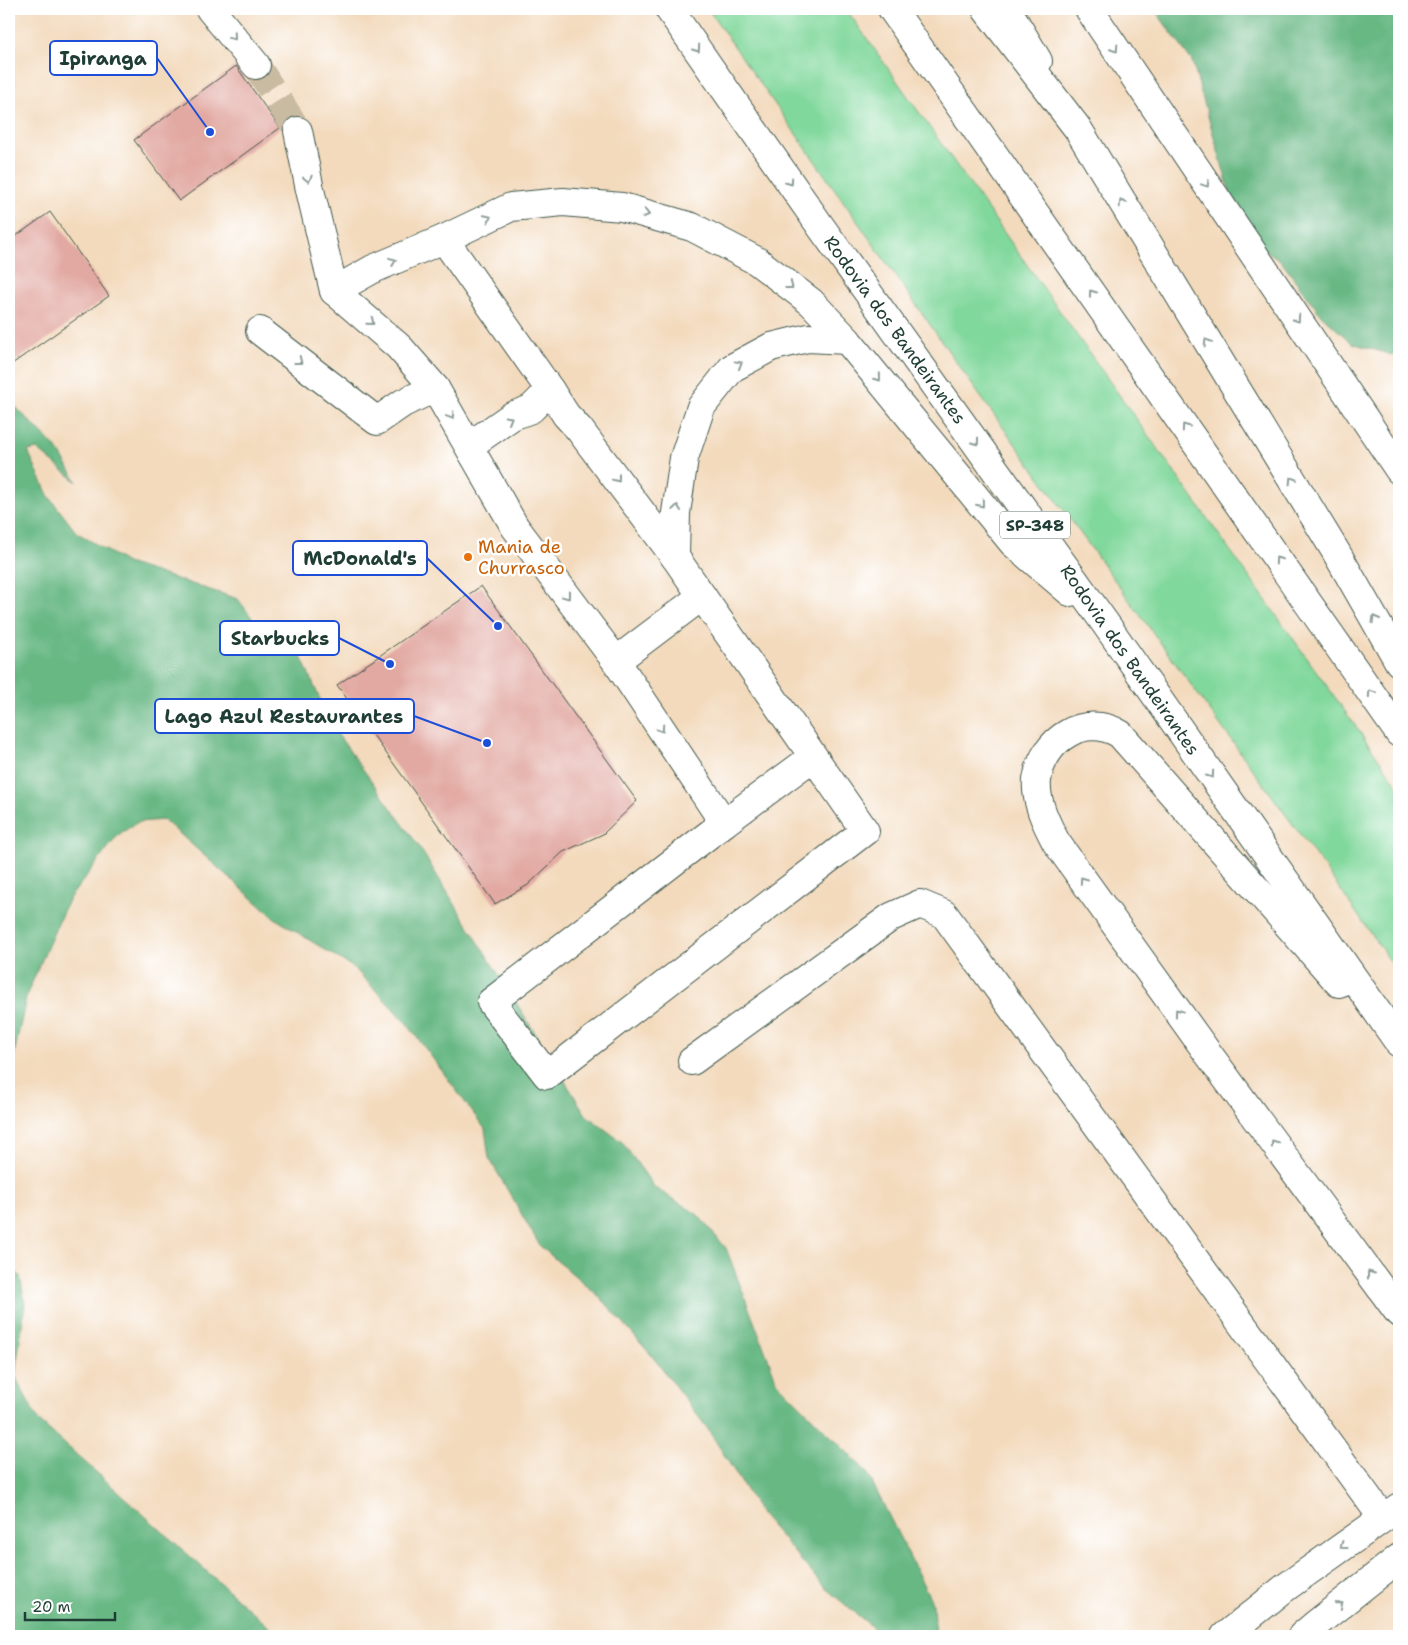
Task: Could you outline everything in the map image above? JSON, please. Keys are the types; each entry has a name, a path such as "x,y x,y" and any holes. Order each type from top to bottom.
{"main road":[{"path":"210,9 256,65"},
{"name":"Rodovia dos Bandeirantes","path":"669,9 827,235 1105,623 1399,1043"},
{"path":"892,9 1399,733"},
{"path":"986,9 1078,130"},
{"path":"1007,9 1078,130 1336,552 1399,662"},
{"path":"1089,9 1167,128 1399,470"},
{"path":"298,131 334,291 399,347 435,388 515,527 616,661 724,823"},
{"path":"334,291 373,269 444,239 511,207 563,202 622,207 692,228 758,261 811,302 847,340 1013,543 1105,623"},
{"path":"444,239 566,415 579,429 702,596 813,757 864,831 547,1075 490,1002 813,757"},
{"path":"260,331 377,421 403,403 435,388"},
{"path":"674,557 676,513 684,458 701,407 732,368 771,347 808,338 847,340"},
{"path":"469,446 512,416 531,410 550,390"},
{"path":"616,661 702,596"},
{"path":"1399,1052 1120,734 1111,728 1100,725 1087,727 1061,737 1053,745 1040,768 1037,780 1037,793 1045,818 1056,842 1207,1052 1399,1313"},
{"path":"692,1061 892,917 920,904 944,914 1391,1512 1286,1587 1226,1636"},
{"path":"1302,1636 1397,1561"}],"path":[{"path":"1394,1636 1399,1632"}],"green space":[{"path":"708,9 846,9 1399,787 1399,974 1332,878 978,393"},
{"path":"1154,9 1399,9 1399,357 1352,343 1321,315 1280,260 1242,234 1192,61"},
{"path":"9,400 58,450 77,482 37,449 28,451 48,495 76,532 127,563 238,599 258,626 297,648 333,728 418,845 586,1115 622,1142 655,1188 697,1214 726,1248 777,1382 867,1472 933,1604 935,1636 883,1636 824,1587 761,1514 708,1429 652,1356 601,1298 540,1246 489,1158 485,1129 405,1021 354,968 276,919 164,820 138,822 118,835 68,900 27,994 12,1064 9,1068"},
{"path":"9,1265 20,1276 25,1304 15,1376 38,1420 279,1636 9,1636"}],"building":[{"path":"236,66 280,128 179,201 134,140"},
{"path":"50,212 109,296 9,366 9,241"},
{"path":"481,586 637,801 603,834 563,852 528,885 495,904 337,685"}],"tunnel":[{"path":"256,65 298,131"}],"place":[{"name":"Ipiranga","path":"210,132"},
{"name":"Mania de Churrasco","path":"468,557"},
{"name":"McDonald's","path":"498,626"},
{"name":"Starbucks","path":"390,664"},
{"name":"Lago Azul Restaurantes","path":"487,743"}]}
